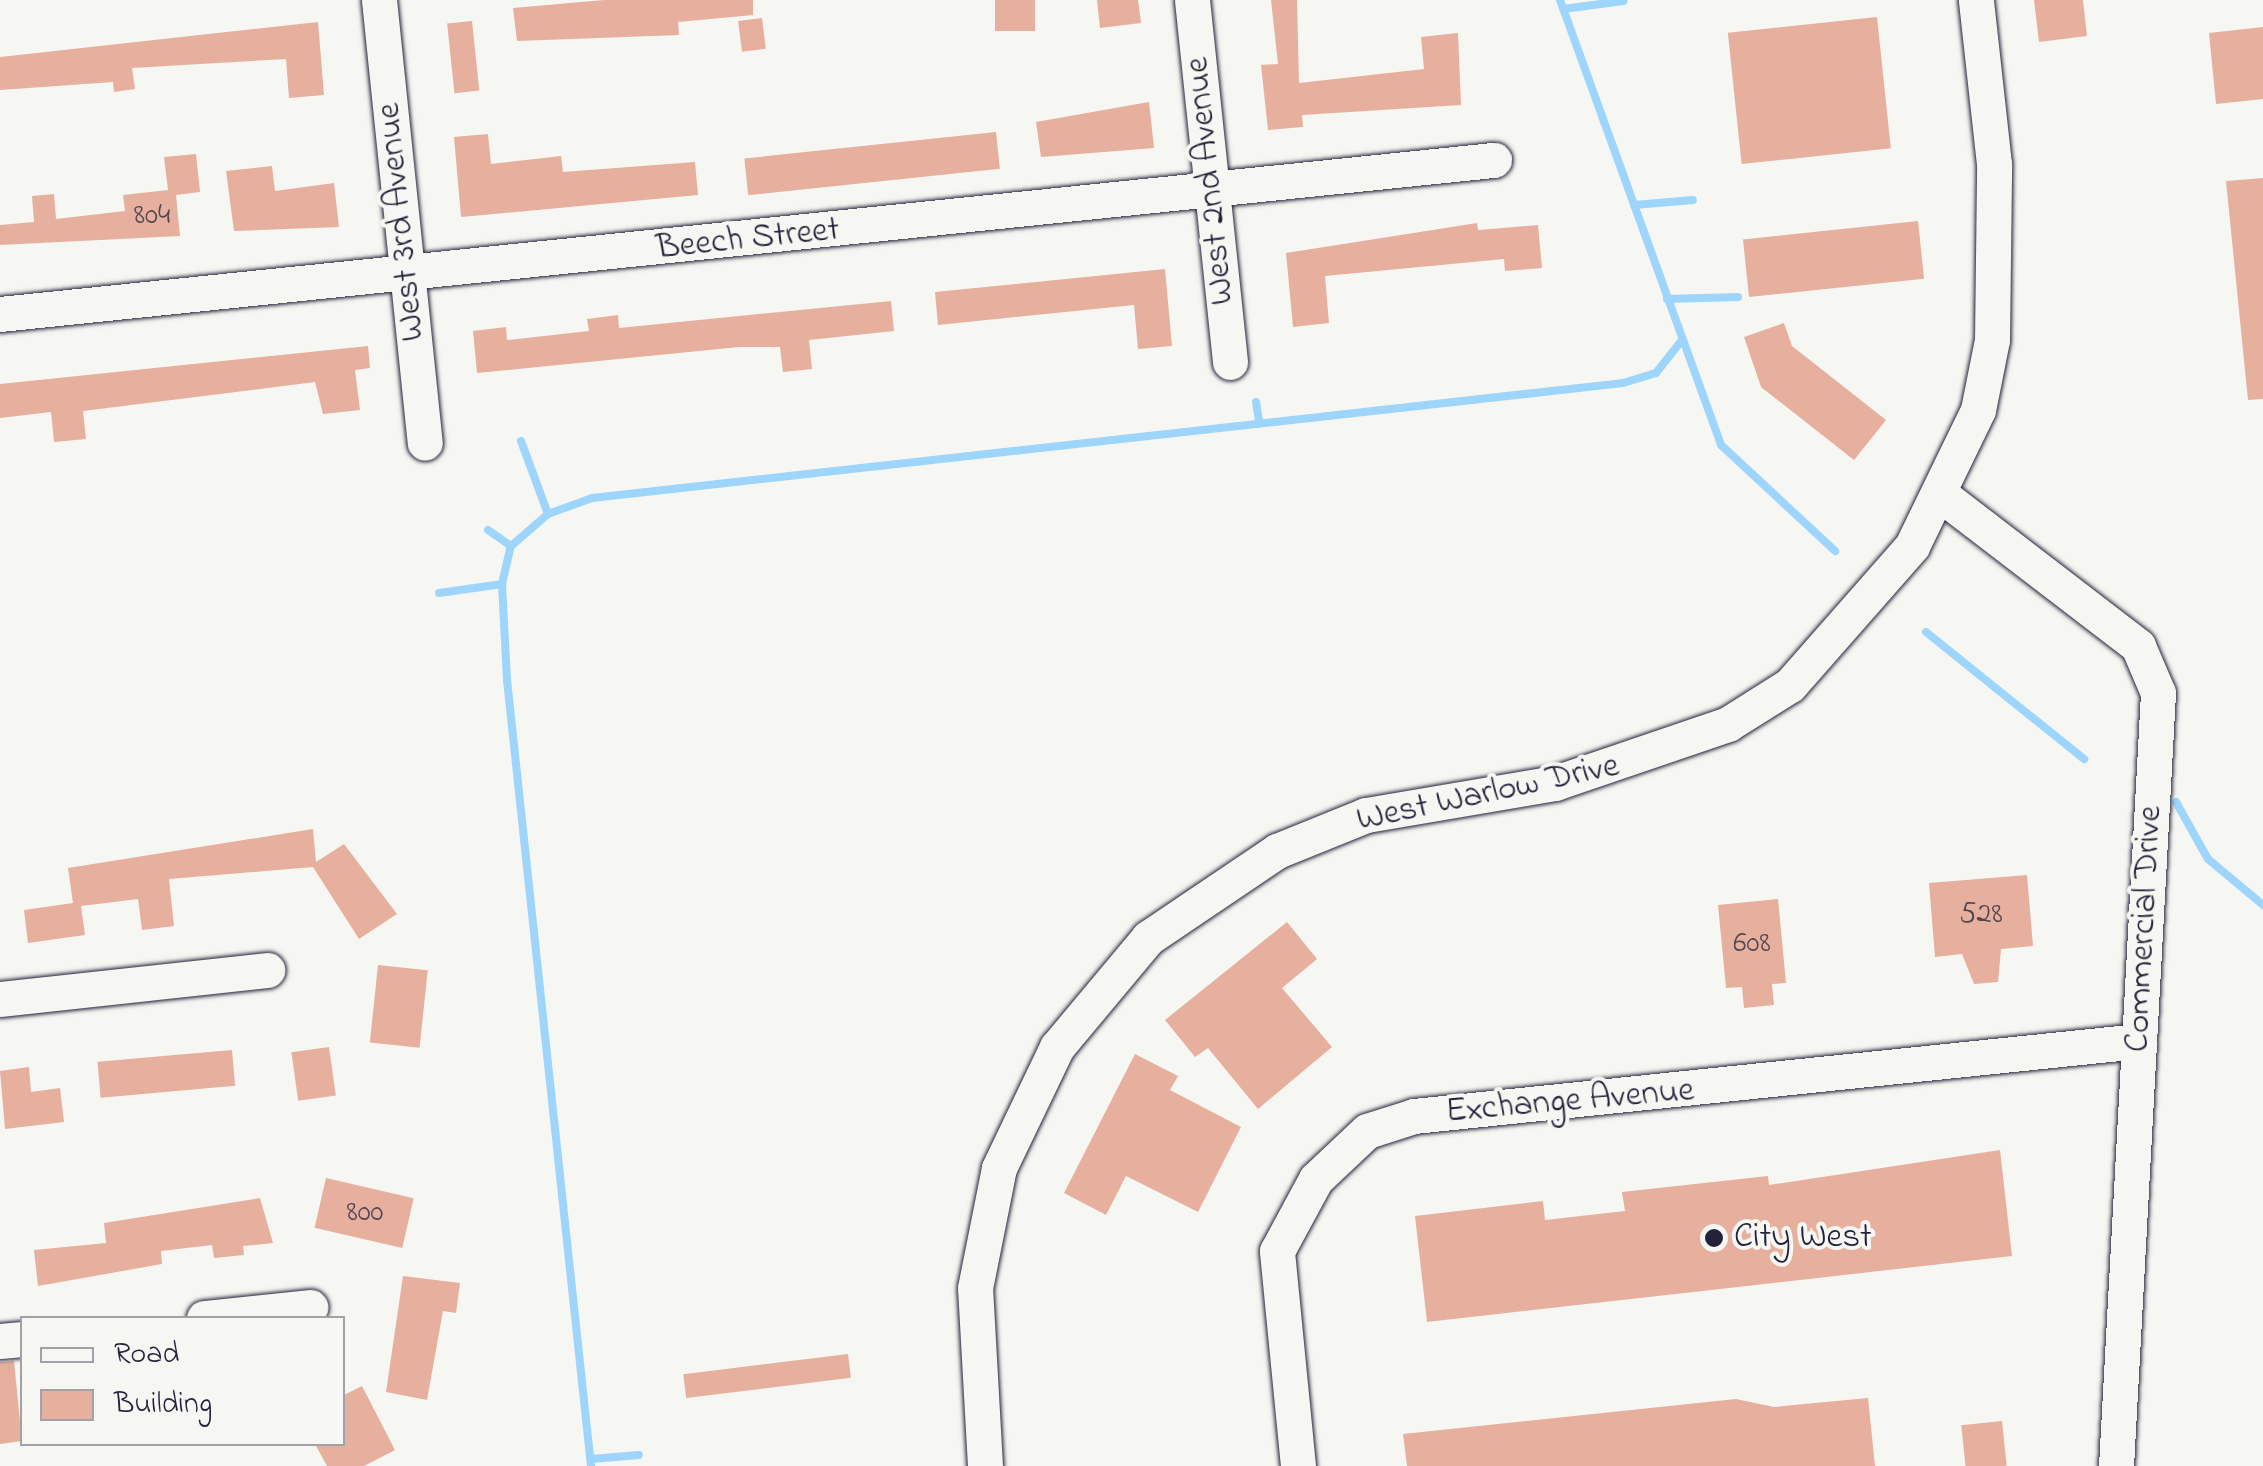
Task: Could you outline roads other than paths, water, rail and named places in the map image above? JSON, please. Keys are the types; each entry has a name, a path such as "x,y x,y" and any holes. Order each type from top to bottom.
{"street":[{"name":"West 3rd Avenue","path":"379,0 425,443"},
{"name":"West 2nd Avenue","path":"1192,0 1230,362"},
{"name":"West Warlow Drive","path":"985,1466 974,1324 990,1206 1027,1104 1093,993 1207,891 1276,850 1366,815 1644,760 1728,724 1790,685 1869,605 1940,494 1978,410 1998,258 1976,0"},
{"name":"Beech Street","path":"0,314 1213,194 1494,160"},
{"name":"Commercial Drive","path":"1940,494 2138,646 2158,693 2116,1466"},
{"path":"0,999 267,970"},
{"name":"Exchange Avenue","path":"1298,1466 1277,1251 1316,1180 1367,1132 1414,1116 2140,1041"},
{"path":"223,1316 310,1307"}],"waterway":[{"path":"1560,0 1721,445 1835,551"},
{"path":"1563,9 1623,1"},
{"path":"1634,205 1693,200"},
{"path":"1667,299 1738,297"},
{"path":"591,1466 507,680 502,584 511,546 548,514 592,498 1623,383 1656,373 1682,340"},
{"path":"1256,402 1259,422"},
{"path":"521,441 548,514"},
{"path":"488,530 511,546"},
{"path":"439,593 502,584"},
{"path":"1926,632 2084,759"},
{"path":"2176,802 2208,859 2263,905"},
{"path":"591,1459 639,1455"}],"place":[{"name":"City West","path":"1714,1238"}]}
